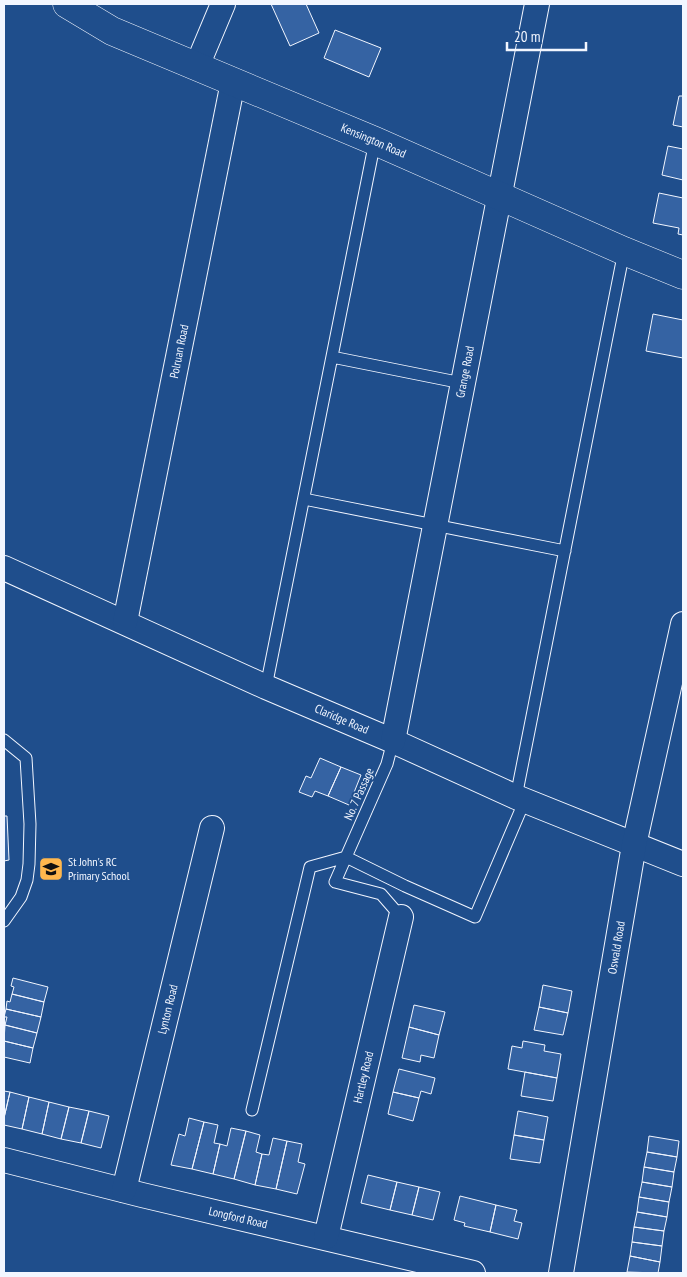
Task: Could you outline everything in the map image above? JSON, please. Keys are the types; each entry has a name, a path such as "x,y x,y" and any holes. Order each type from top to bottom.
{"street":[{"name":"Kensington Road","path":"67,4 112,31 683,275"},
{"path":"197,66 223,4"},
{"name":"Grange Road","path":"393,741 537,4"},
{"name":"Polruan Road","path":"125,622 233,82"},
{"name":"Claridge Road","path":"4,568 266,687 393,741 521,799 683,864"},
{"name":"Oswald Road","path":"561,1273 634,845 683,624"},
{"name":"Lynton Road","path":"124,1190 212,828"},
{"name":"Hartley Road","path":"326,1237 401,917"},
{"name":"Longford Road","path":"4,1160 473,1273"}],"lane":[{"path":"266,687 375,142"},
{"path":"252,1110 310,866 346,857 475,917 521,799 565,551 624,251"},
{"path":"332,357 462,383"},
{"path":"304,499 565,551"},
{"path":"4,740 26,758 30,824 27,880 20,897 4,921"},
{"name":"No. 7 Passage","path":"393,741 387,764 335,882 380,894 401,917"}],"building":[{"path":"271,4 306,4 319,33 290,46"},
{"path":"335,30 381,48 369,77 324,58"},
{"path":"679,96 683,96 683,127 673,125"},
{"path":"668,146 683,149 683,180 662,175"},
{"path":"659,193 683,198 683,235 678,234 679,228 653,223"},
{"path":"653,314 683,320 683,358 646,351"},
{"path":"320,758 341,767 328,796 315,791 312,797 299,792 306,776 311,778"},
{"path":"341,767 361,775 349,805 328,796"},
{"path":"4,816 7,816 9,860 4,861"},
{"path":"13,978 48,987 44,1002 12,994 14,987 11,986"},
{"path":"543,985 572,991 568,1013 539,1007"},
{"path":"12,994 44,1002 41,1017 6,1009 7,1001 10,1002"},
{"path":"414,1005 445,1012 439,1035 409,1027"},
{"path":"539,1007 568,1013 563,1035 534,1030"},
{"path":"6,1009 41,1017 37,1033 5,1025"},
{"path":"5,1025 37,1033 33,1048 4,1041"},
{"path":"409,1027 439,1035 434,1058 421,1055 420,1062 402,1058"},
{"path":"4,1041 33,1048 30,1063 4,1057"},
{"path":"523,1041 545,1045 544,1051 561,1054 557,1078 508,1069 512,1046 522,1048"},
{"path":"399,1069 435,1078 431,1094 421,1091 419,1098 393,1092"},
{"path":"525,1072 557,1078 553,1101 521,1096"},
{"path":"4,1091 10,1092 4,1118"},
{"path":"10,1092 29,1097 22,1129 4,1125"},
{"path":"393,1092 419,1098 413,1121 388,1114"},
{"path":"29,1097 49,1102 42,1134 22,1129"},
{"path":"49,1102 69,1107 61,1139 42,1134"},
{"path":"69,1107 89,1111 81,1143 61,1139"},
{"path":"89,1111 109,1116 101,1148 81,1143"},
{"path":"518,1111 548,1117 544,1140 514,1135"},
{"path":"189,1118 204,1122 192,1169 171,1165 179,1134 185,1136"},
{"path":"204,1122 218,1125 214,1143 220,1144 213,1174 192,1169"},
{"path":"231,1128 246,1131 234,1179 213,1174 220,1144 227,1146"},
{"path":"246,1131 260,1135 256,1152 262,1154 255,1185 234,1179"},
{"path":"514,1135 544,1140 540,1163 510,1159"},
{"path":"649,1136 679,1141 677,1157 647,1152"},
{"path":"273,1138 287,1141 276,1189 255,1185 262,1154 269,1155"},
{"path":"287,1141 302,1144 298,1162 305,1164 297,1194 276,1189"},
{"path":"647,1152 677,1157 674,1172 644,1167"},
{"path":"644,1167 674,1172 672,1187 642,1182"},
{"path":"368,1175 397,1182 390,1210 361,1203"},
{"path":"397,1182 419,1187 412,1215 390,1210"},
{"path":"642,1182 672,1187 669,1202 639,1197"},
{"path":"419,1187 440,1192 433,1220 412,1215"},
{"path":"460,1196 496,1205 490,1232 464,1226 465,1223 454,1220"},
{"path":"639,1197 669,1202 667,1217 637,1212"},
{"path":"496,1205 517,1210 514,1221 522,1223 518,1239 490,1232"},
{"path":"637,1212 667,1217 664,1231 634,1227"},
{"path":"634,1227 664,1231 662,1246 632,1242"},
{"path":"632,1242 662,1246 660,1262 630,1256"},
{"path":"630,1256 660,1262 658,1273 627,1272"}],"place":[{"name":"St John's RC Primary School","path":"51,869"}]}
